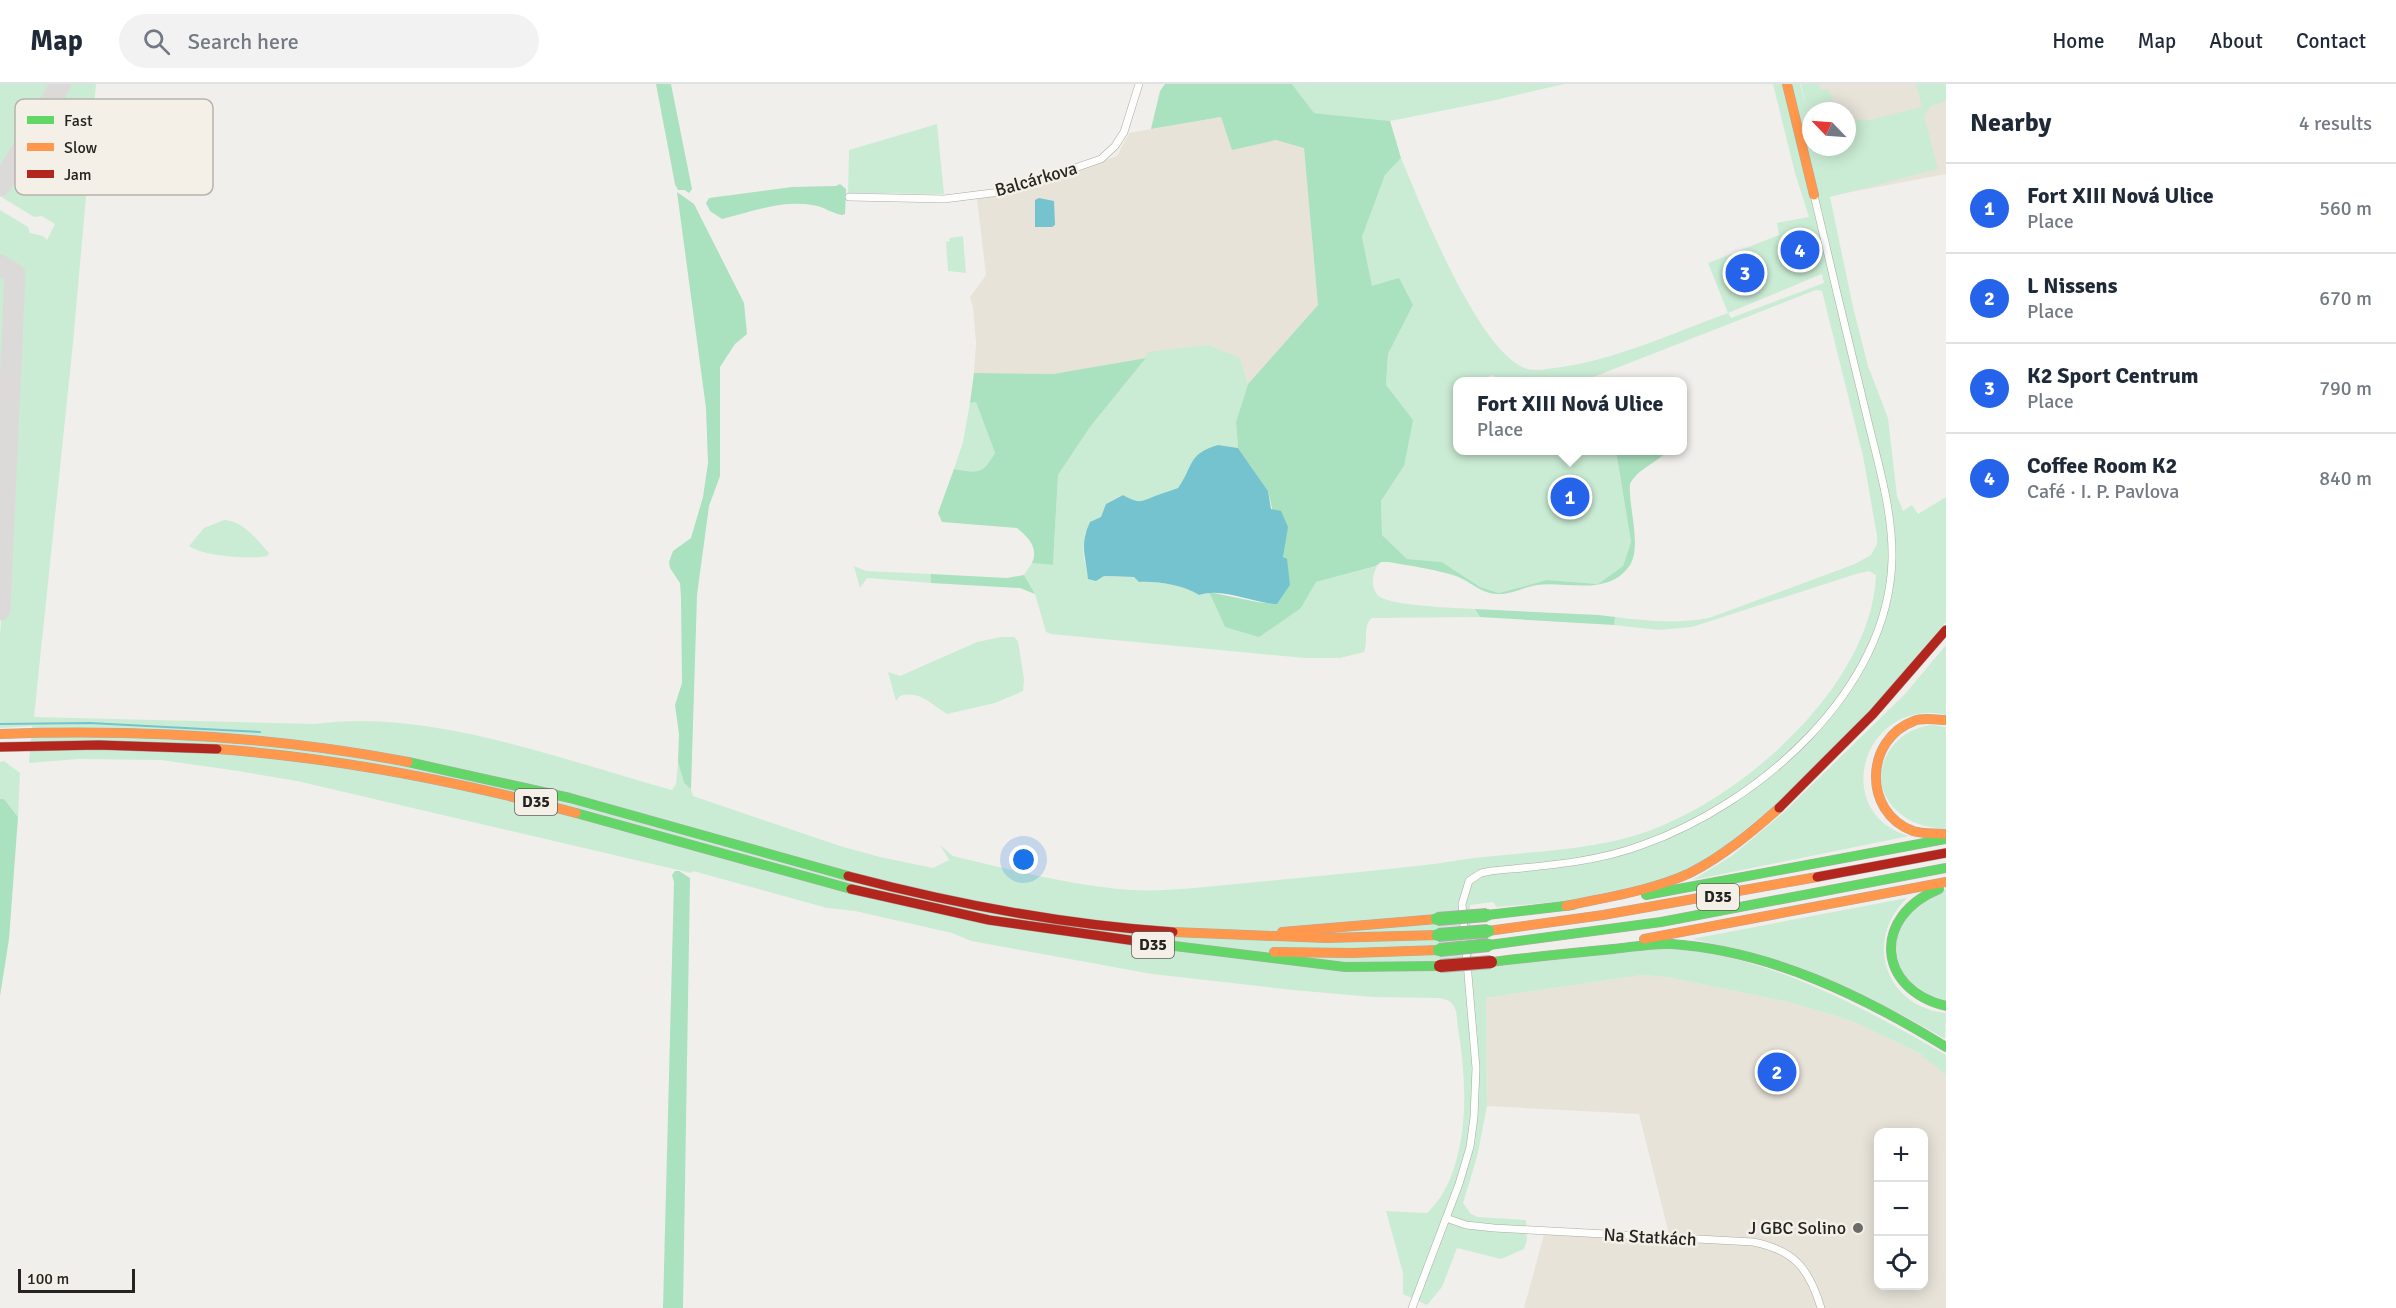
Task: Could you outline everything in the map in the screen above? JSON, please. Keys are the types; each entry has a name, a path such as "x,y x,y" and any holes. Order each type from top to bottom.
{"main road":[{"path":"1787,84 1814,195"},
{"path":"1566,906 1630,893 1668,882 1700,867 1728,850 1773,812 1854,734 1910,674 1946,630"},
{"path":"1946,720 1920,719 1909,722 1893,733 1879,753 1874,779 1880,800 1896,821 1918,832 1946,834"},
{"name":"D35","path":"0,734 91,732 183,735 299,744 397,759 534,789 932,896 1086,924 1219,936 1331,939 1488,931 1605,916 1727,896 1946,853"},
{"name":"D35","path":"0,747 90,744 162,746 298,757 394,771 576,812 792,874 926,908 1037,929 1201,949 1352,954 1489,945 1599,932 1946,868"},
{"path":"1219,936 1487,915 1566,906 1682,889 1946,839"},
{"path":"1578,951 1946,884"},
{"path":"1946,884 1918,899 1902,913 1894,928 1891,950 1896,973 1908,989 1926,1001 1946,1006"},
{"path":"1201,949 1349,968 1440,966 1670,944 1736,954 1786,970 1845,993 1946,1047"}],"street":[{"name":"Balcárkova","path":"849,197 944,199 1008,191 1101,159 1115,146 1124,132 1139,84"},
{"path":"1412,1308 1470,1147 1476,1099 1476,1068 1462,904 1469,881 1481,873 1491,871 1605,856 1642,845 1708,815 1773,769 1806,739 1832,710 1854,677 1880,624 1891,574 1889,519 1814,195"},
{"name":"Na Statkách","path":"1446,1218 1486,1228 1753,1242 1768,1245 1790,1255 1802,1266 1815,1289 1821,1308"}],"shaded area":[{"path":"1803,84 1946,84 1946,174 1830,196 1844,156 1856,156 1856,102 1808,102"},
{"path":"1221,117 1232,149 1276,140 1304,147 1318,305 1248,384 1240,358 1146,358 1053,374 974,373 976,343 970,297 986,275 977,199 1034,186 1117,156 1129,133"},
{"path":"1642,975 1667,977 1789,1002 1852,1021 1917,1052 1946,1075 1946,1308 1524,1308 1545,1231 1670,1238 1639,1114 1487,1106 1486,998"}],"green space":[{"path":"0,84 57,84 48,99 15,99 15,159 8,165 0,179"},
{"path":"64,84 96,84 95,99 55,99"},
{"path":"656,84 671,84 692,189 689,193 685,190 678,190 675,184"},
{"path":"1165,84 1292,84 1314,113 1390,121 1401,158 1385,175 1362,237 1372,286 1399,278 1413,305 1388,354 1386,385 1413,420 1404,466 1381,501 1382,535 1407,559 1442,562 1480,587 1499,593 1547,580 1598,584 1623,566 1631,542 1617,455 1662,455 1637,474 1630,484 1635,547 1630,565 1621,575 1611,581 1599,584 1587,586 1537,585 1497,594 1448,574 1381,562 1376,566 1316,582 1301,608 1259,637 1225,627 1209,592 1276,604 1290,585 1268,491 1238,448 1236,422 1248,384 1318,305 1304,148 1276,140 1232,150 1221,117 1151,129 1160,91"},
{"path":"1292,84 1564,84 1390,121 1314,113"},
{"path":"1773,84 1800,84 1805,102 1802,102 1802,156 1856,156 1856,121 1864,119 1865,121 1922,107 1916,84 1946,84 1946,101 1931,106 1924,116 1938,169 1830,197 1868,366 1888,418 1897,496 1903,511 1912,505 1918,514 1946,497 1946,622 1854,728 1775,805 1716,854 1691,868 1658,881 1567,901 1497,907 1493,902 1470,905 1473,970 1636,949 1676,949 1717,955 1757,965 1797,979 1875,1015 1946,1055 1946,1075 1917,1052 1852,1021 1789,1002 1667,977 1642,975 1486,998 1487,1106 1477,1157 1463,1203 1471,1214 1478,1217 1526,1220 1527,1240 1524,1249 1501,1259 1457,1248 1442,1287 1427,1305 1403,1294 1403,1273 1386,1211 1427,1213 1446,1188 1456,1161 1463,1123 1463,1066 1456,1014 1454,1006 1447,1000 1373,997 1293,990 1152,974 971,941 952,933 855,911 827,908 693,871 691,873 297,781 238,771 161,760 78,759 29,763 32,726 0,728 0,636 9,460 6,458 10,453 11,434 7,431 11,424 12,406 10,405 13,378 10,365 14,355 12,351 15,349 13,336 17,301 9,300 8,364 6,365 6,380 0,384 0,272 9,278 7,280 9,292 13,298 17,295 21,276 0,261 0,210 28,227 30,233 43,236 47,240 55,224 42,216 34,217 3,198 0,193 15,169 15,195 86,195 34,717 315,724 359,721 404,723 495,740 672,790 676,784 678,762 684,783 691,789 693,796 840,846 880,857 933,868 949,860 940,845 953,856 1048,878 1110,888 1160,890 1403,868 1577,848 1623,839 1668,823 1702,805 1772,755 1804,723 1832,689 1854,652 1870,614 1876,575 1869,571 1692,627 1659,630 1614,625 1615,617 1651,621 1709,618 1855,564 1871,555 1877,544 1877,536 1863,456 1822,291 1816,290 1594,377 1496,377 1491,375 1488,377 1453,377 1453,455 1617,455 1631,542 1623,566 1598,584 1547,580 1499,593 1480,587 1442,562 1407,559 1382,535 1381,501 1404,466 1386,385 1388,354 1413,305 1372,287 1362,237 1385,175 1401,158 1454,276 1491,337 1510,358 1534,370 1600,359 1728,313 1708,263 1779,235 1777,223 1809,217 1795,173","holes":["1822,274 1824,283 1731,318 1728,313"]},
{"path":"1801,84 1819,84 1821,90 1829,89 1833,102 1805,102"},
{"path":"937,124 944,194 848,193 849,150"},
{"path":"840,184 846,189 845,214 843,215 816,206 789,204 722,219 710,211 706,203 709,198 792,187"},
{"path":"677,192 694,204 744,303 747,334 735,344 720,367 720,476 709,506 697,595 691,789 684,783 678,762 679,734 675,705 682,683 681,597 680,583 670,568 669,562 673,551 691,538 703,497 708,463 706,408"},
{"path":"963,236 966,273 948,271 946,242 950,241 949,238"},
{"path":"1208,345 1240,358 1248,384 1236,422 1238,448 1218,445 1178,488 1156,496 1148,502 1137,502 1123,495 1111,501 1100,519 1085,533 1084,555 1088,568 1093,572 1114,577 1134,577 1139,582 1170,584 1199,595 1209,592 1225,627 1301,608 1316,582 1377,566 1373,582 1380,597 1398,603 1475,609 1480,617 1372,618 1366,629 1364,652 1340,658 1305,658 1046,632 1035,594 1024,575 1032,563 1053,565 1058,475 1090,427 1146,358 1147,352"},
{"path":"1146,358 1090,427 1058,475 1053,565 1032,563 1033,548 1017,528 942,522 938,513 954,469 979,471 995,453 976,402 970,403 974,373 1053,374"},
{"path":"976,402 995,453 979,471 954,469 963,442 970,403"},
{"path":"224,520 231,521 249,532 269,553 267,556 250,558 227,556 204,552 189,546 204,528"},
{"path":"854,566 866,571 931,574 931,583 867,578 860,588"},
{"path":"931,574 1007,578 1024,575 1035,594 1020,588 931,583"},
{"path":"1475,609 1615,617 1614,625 1480,617"},
{"path":"1014,637 1018,641 1024,679 1023,691 995,703 947,714 919,696 900,696 896,701 888,672 900,676 977,642"},
{"path":"1946,645 1946,715 1918,714 1894,723 1877,739 1866,760 1863,782 1869,804 1884,823 1909,836 1693,880 1733,855 1783,813 1905,694"},
{"path":"1933,725 1946,727 1946,829 1923,825 1902,815 1890,803 1883,789 1881,774 1884,760 1892,747 1916,729"},
{"path":"4,761 20,773 18,817 4,799 0,799 0,762"},
{"path":"0,799 4,799 18,817 9,939 0,996"},
{"path":"675,871 690,878 683,1308 663,1308 674,882 672,875"},
{"path":"1946,889 1946,1003 1923,995 1912,987 1902,973 1897,958 1896,943 1907,916 1917,904 1930,895"},
{"path":"1907,898 1894,915 1886,933 1884,951 1887,969 1895,985 1908,998 1925,1008 1946,1013 1945,1039 1904,1016 1733,948 1692,939"}],"water":[{"path":"1039,198 1054,201 1055,225 1052,227 1035,227 1035,200"},
{"path":"1218,445 1238,448 1268,491 1271,509 1281,511 1288,527 1283,557 1287,559 1290,585 1277,604 1228,594 1199,595 1170,584 1139,582 1134,577 1104,576 1096,581 1088,579 1084,551 1085,538 1090,522 1101,517 1106,504 1123,495 1135,501 1142,501 1178,488 1196,457 1201,452"}],"waterway":[{"path":"0,724 90,723 260,732"}],"taxiway":[{"path":"52,99 61,84"},
{"path":"0,186 15,161"},
{"path":"0,265 15,274 0,610"}],"traffic: fast":[{"path":"408,762 570,798 848,876"},
{"path":"576,813 851,889"},
{"path":"1646,895 1946,839"},
{"path":"1489,945 1661,922 1946,868"},
{"path":"1939,889 1917,901 1902,916 1893,933 1891,951 1895,969 1906,984 1923,997 1946,1006"},
{"path":"1487,915 1573,905"},
{"path":"1437,919 1487,915"},
{"path":"1438,935 1488,931"},
{"path":"1150,943 1345,967 1440,966"},
{"path":"1491,962 1657,944 1709,948 1780,966 1815,979 1882,1010 1946,1047"},
{"path":"1439,950 1489,945"}],"traffic: slow":[{"path":"1787,84 1814,195"},
{"path":"1945,834 1917,832 1896,822 1885,808 1878,793 1876,776 1879,759 1886,743 1898,730 1918,720 1946,720"},
{"path":"0,734 103,733 205,736 307,746 408,762"},
{"path":"217,749 308,758 398,772 576,813"},
{"path":"1566,906 1644,889 1690,873 1736,844 1779,808"},
{"path":"1488,931 1603,915 1817,877"},
{"path":"1644,939 1946,882"},
{"path":"1282,932 1437,919"},
{"path":"1173,932 1326,938 1438,935"},
{"path":"1274,952 1352,953 1439,950"}],"traffic: jam":[{"path":"1779,808 1873,714 1946,630"},
{"path":"0,747 99,745 217,749"},
{"path":"1817,877 1946,853"},
{"path":"848,876 928,896 1009,912 1050,919 1173,932"},
{"path":"851,889 989,920 1150,943"},
{"path":"1440,966 1491,962"}],"place":[{"name":"Coffee Room K2","path":"1800,250"},
{"name":"K2 Sport Centrum","path":"1745,273"},
{"name":"Fort XIII Nová Ulice","path":"1570,497"},
{"name":"L Nissens","path":"1777,1072"},
{"name":"J GBC Solino","path":"1858,1228"}]}
